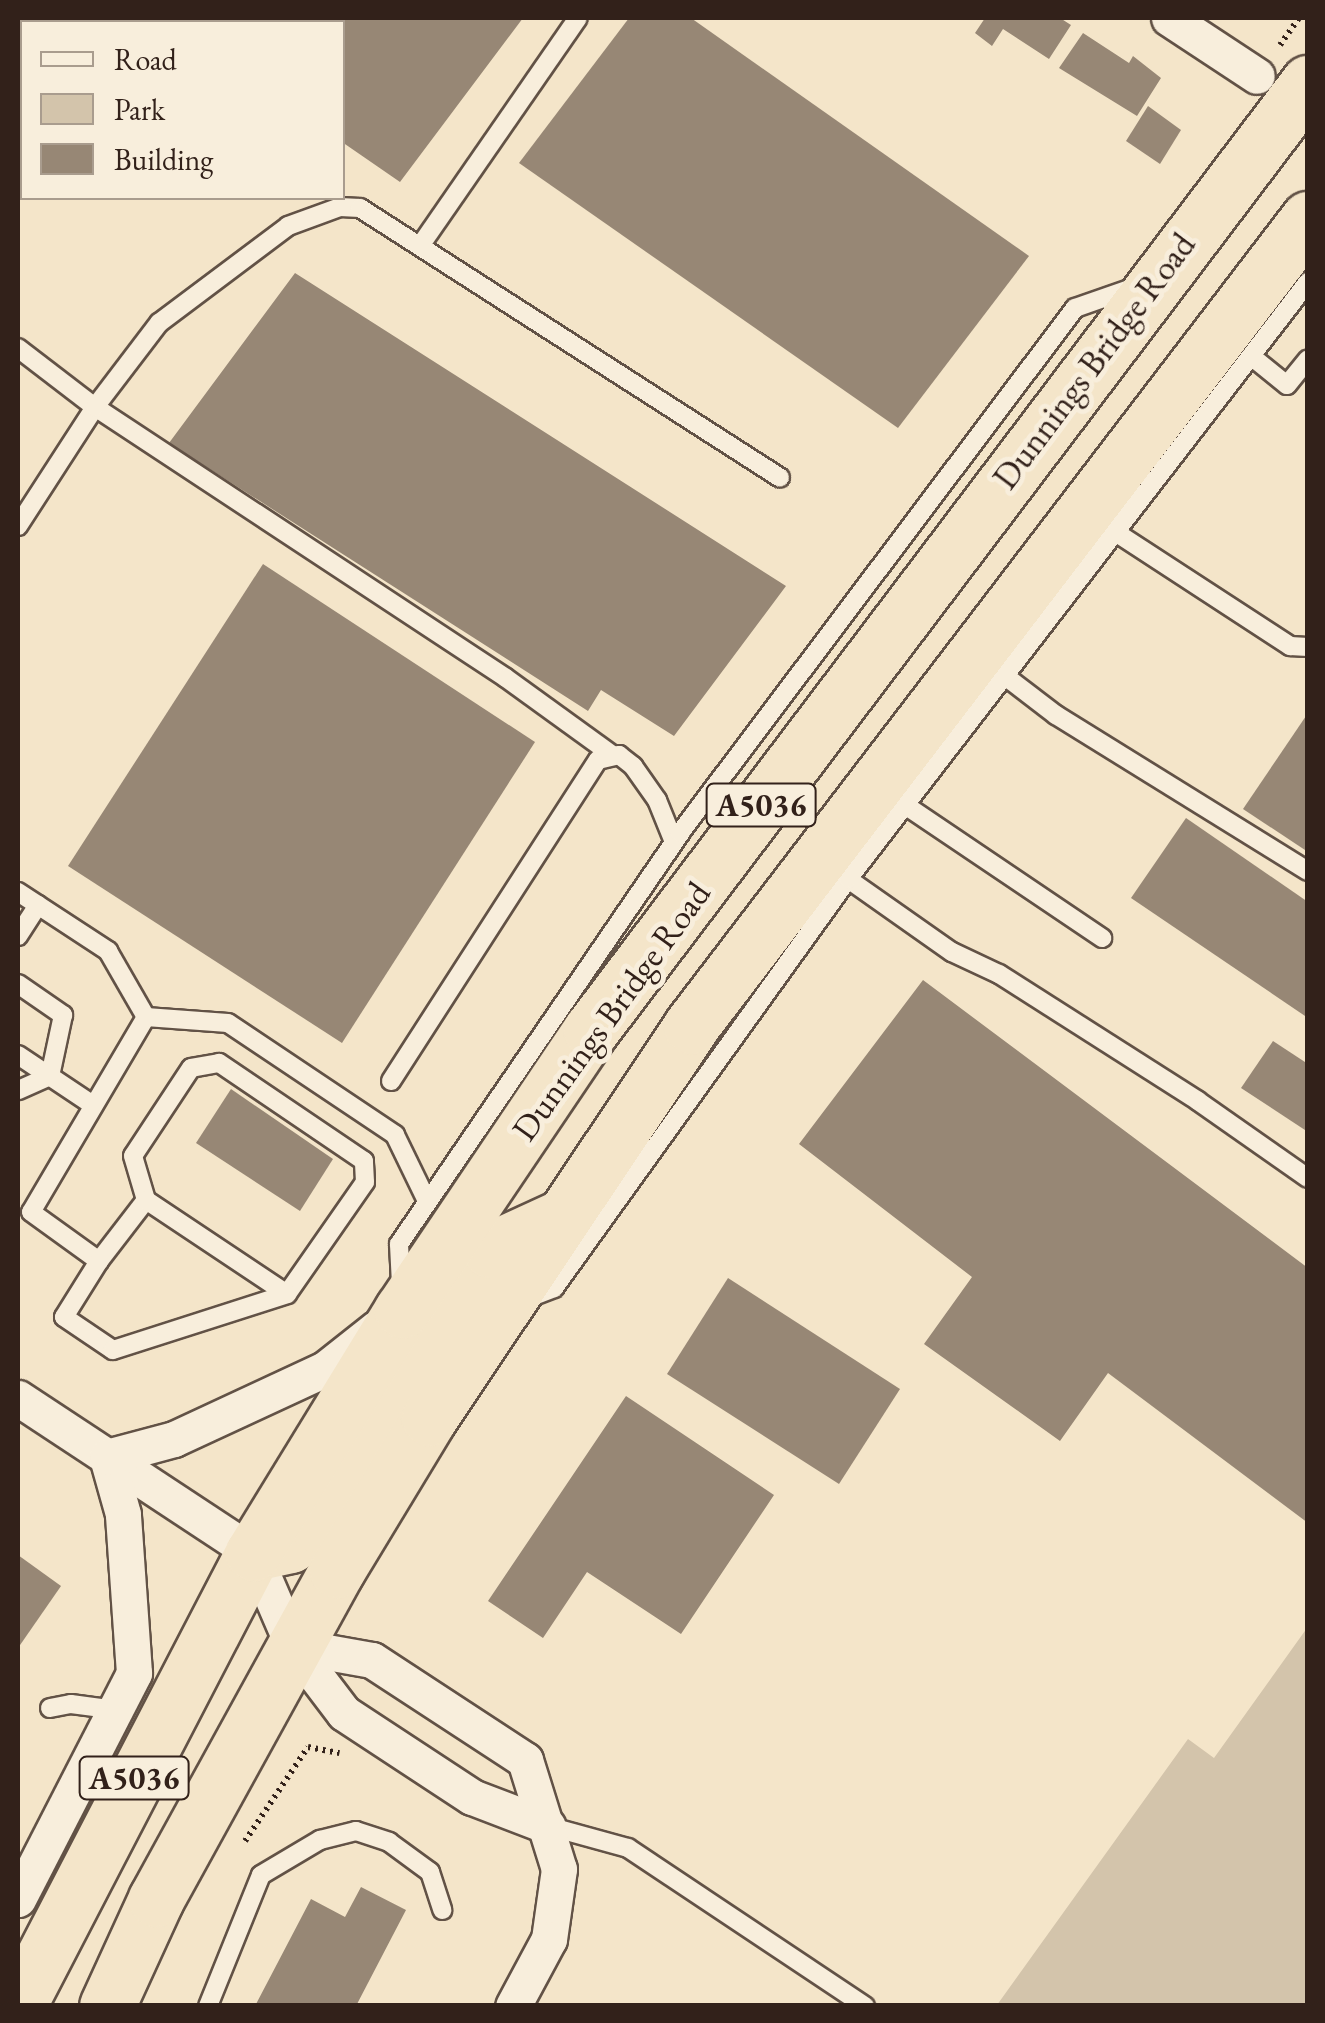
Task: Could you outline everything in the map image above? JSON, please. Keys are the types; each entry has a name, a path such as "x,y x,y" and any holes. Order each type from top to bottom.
{"highway":[{"name":"Dunnings Bridge Road","path":"23,1996 253,1553 402,1310 591,1030 1155,280 1282,80"},
{"name":"A5036","path":"107,2006 156,1900 294,1646 429,1418 565,1216 615,1172 691,1026 990,665 1101,522 1236,344 1308,218"},
{"path":"1155,280 1236,344"},
{"path":"253,1553 290,1545 316,1524 490,1250 565,1216"},
{"path":"23,1996 88,1928 242,1648 255,1638 273,1638 294,1646"}],"street":[{"path":"1169,18 1282,80"},
{"path":"108,1457 174,1439 325,1368 402,1310"},
{"path":"18,1398 253,1553 294,1646 344,1713 472,1797 548,1826"},
{"path":"18,1899 26,1860 117,1710 134,1673 132,1600 123,1514 108,1457"},
{"path":"294,1646 372,1660 525,1760 559,1869 549,1939 513,2006"}],"lane":[{"path":"420,246 578,18"},
{"path":"18,526 94,407 159,323 288,226 340,206 360,208 780,478"},
{"path":"402,1310 399,1244 674,842 1074,308 1155,280"},
{"path":"1308,282 1236,344 1287,385 1308,360"},
{"path":"18,348 94,407 633,766 657,800 674,842"},
{"path":"1101,522 1290,646 1308,647"},
{"path":"502,1309 554,1288 615,1172 906,805 990,665 1056,715 1308,871"},
{"path":"391,1081 598,760 611,754"},
{"path":"906,805 1102,938"},
{"path":"848,879 952,952 999,974 1184,1091 1308,1178"},
{"path":"18,892 108,950 146,1017"},
{"path":"18,936 38,906"},
{"path":"18,984 63,1015 50,1076"},
{"path":"146,1017 228,1022 395,1135 427,1201"},
{"path":"99,1260 22,1209 93,1106 146,1017"},
{"path":"18,1056 93,1106"},
{"path":"146,1200 99,1260 64,1317 113,1350 288,1294 364,1182 364,1161 219,1063 191,1068 133,1156 146,1200 288,1294"},
{"path":"18,1090 50,1076"},
{"path":"50,1708 71,1704 117,1710"},
{"path":"548,1826 628,1848 865,2006"},
{"path":"208,2006 261,1875 320,1840 356,1831 390,1842 430,1872 442,1910"}],"path":[{"path":"238,1848 260,1822 308,1747 338,1756 358,1722"}],"green space":[{"path":"1307,1628 1307,2005 997,2005 1188,1739 1214,1758"}],"building":[{"path":"164,18 523,18 400,182 345,144 345,20"},
{"path":"629,18 691,18 1029,256 898,428 519,163"},
{"path":"985,18 1060,18 1071,25 1049,59 1003,29 992,46 975,33"},
{"path":"1083,33 1129,63 1133,56 1161,78 1137,116 1059,68"},
{"path":"1148,106 1181,130 1160,164 1126,141"},
{"path":"295,273 786,586 674,736 601,690 588,711 169,443"},
{"path":"263,564 535,742 342,1043 68,866"},
{"path":"1308,713 1308,852 1243,809"},
{"path":"1186,818 1308,902 1308,1018 1131,898"},
{"path":"923,980 1308,1268 1308,1523 1108,1373 1060,1441 924,1344 972,1277 799,1144"},
{"path":"1273,1041 1308,1064 1308,1132 1241,1088"},
{"path":"231,1089 333,1159 300,1211 196,1143"},
{"path":"728,1278 900,1389 839,1484 667,1374"},
{"path":"626,1396 774,1495 681,1634 587,1572 543,1638 488,1601"},
{"path":"18,1555 61,1586 18,1648"},
{"path":"361,1887 406,1910 356,2006 255,2006 311,1899 345,1917"}]}
